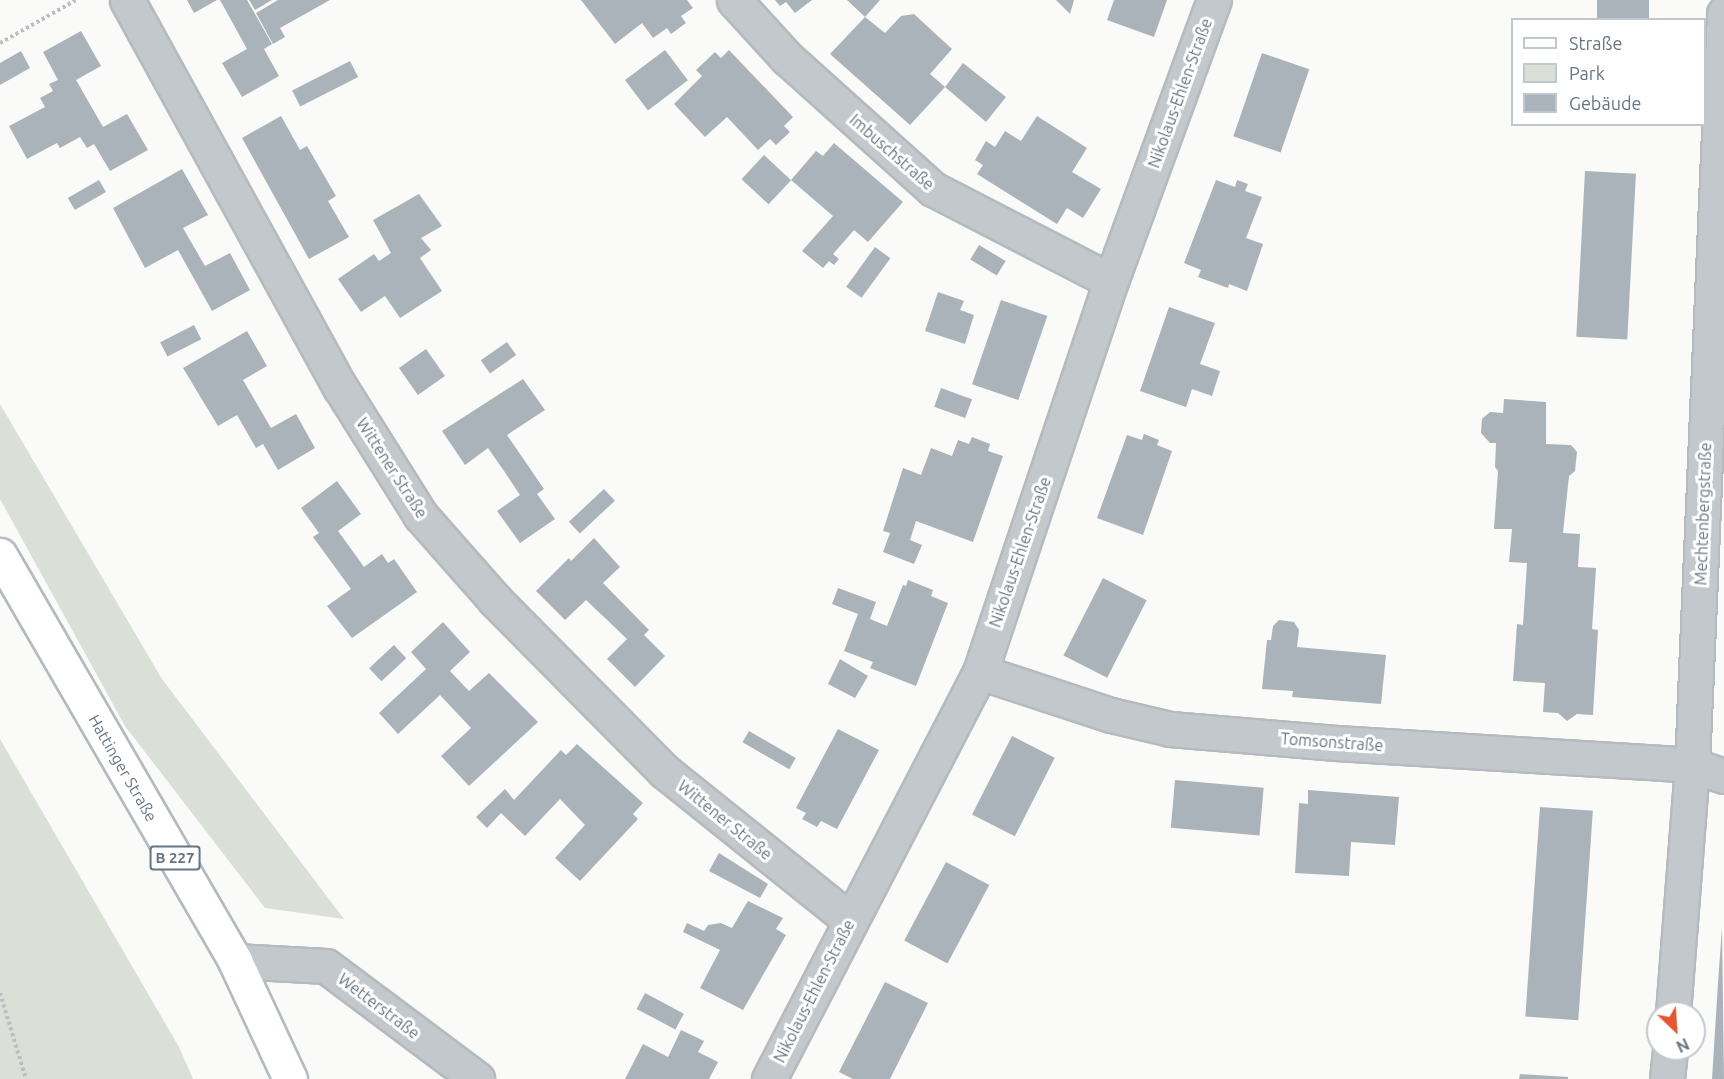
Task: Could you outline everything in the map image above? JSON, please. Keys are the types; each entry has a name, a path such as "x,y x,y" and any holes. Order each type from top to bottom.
{"main road":[{"name":"Hattinger Straße","path":"0,555 235,961 290,1079"}],"street":[{"name":"Wittener Straße","path":"128,0 340,387 421,516 495,600 664,771 850,920"},
{"name":"Imbuschstraße","path":"734,0 787,58 933,189 1112,281"},
{"name":"Nikolaus-Ehlen-Straße","path":"769,1079 980,672 1112,281 1214,0"},
{"name":"Mechtenbergstraße","path":"1674,1001 1692,765 1724,14"},
{"name":"Tomsonstraße","path":"980,672 1111,715 1170,729 1336,743 1692,765 1724,776"},
{"name":"Wetterstraße","path":"235,961 326,966 477,1079"},
{"path":"1667,1079 1669,1061"}],"path":[{"path":"0,43 76,0"},
{"path":"0,993 26,1079"}],"green space":[{"path":"0,404 162,679 344,919 265,908 125,726 0,499"},
{"path":"0,739 179,1047 193,1079 0,1079"}],"building":[{"path":"187,0 217,0 194,13"},
{"path":"220,0 247,0 272,44 264,49 279,76 242,97 222,63 247,49"},
{"path":"249,0 272,0 255,10"},
{"path":"278,0 330,0 280,28 285,37 273,44 256,13"},
{"path":"581,0 687,0 693,8 681,16 686,23 671,34 667,28 653,38 642,23 615,44"},
{"path":"775,0 812,0 795,13 786,2 780,6"},
{"path":"847,0 880,0 865,17"},
{"path":"1056,0 1074,0 1070,14"},
{"path":"1114,0 1167,0 1154,37 1107,20"},
{"path":"1597,0 1649,0 1649,18 1597,18"},
{"path":"914,14 952,49 930,74 945,87 910,125 830,54 865,17 885,33 901,16"},
{"path":"81,31 101,66 76,80 103,127 127,114 148,150 110,171 94,144 87,148 80,137 60,148 57,143 27,159 9,126 45,107 40,98 53,91 49,84 58,80 43,52"},
{"path":"665,50 688,80 648,110 625,80"},
{"path":"729,50 793,117 784,126 790,132 776,145 770,139 758,150 727,117 705,137 674,104 702,76 696,70 715,52 721,58"},
{"path":"21,51 30,68 0,85 0,63"},
{"path":"1262,53 1309,69 1281,152 1233,136"},
{"path":"350,61 358,77 300,107 292,91"},
{"path":"963,63 1006,97 986,122 945,87"},
{"path":"281,116 300,150 307,146 336,196 328,201 349,237 309,259 242,138"},
{"path":"1037,116 1087,148 1072,172 1101,189 1083,218 1067,208 1057,224 977,174 983,165 975,160 986,141 995,147 1005,131 1021,141"},
{"path":"834,143 903,202 868,242 854,230 833,254 839,259 834,265 829,261 823,268 802,251 833,216 791,180 816,151 823,156"},
{"path":"764,155 791,180 769,204 741,179"},
{"path":"182,169 208,215 183,228 205,266 230,253 250,290 212,311 178,250 145,268 113,208"},
{"path":"1585,171 1636,174 1627,339 1576,337"},
{"path":"99,180 106,192 75,210 68,198"},
{"path":"1216,180 1235,187 1237,180 1248,184 1245,191 1262,197 1246,238 1263,244 1247,291 1229,284 1228,288 1198,277 1201,270 1184,263"},
{"path":"419,194 442,226 421,238 431,250 420,258 442,291 400,318 385,296 361,312 338,279 374,254 379,261 391,253 373,220"},
{"path":"979,245 1006,261 997,276 970,260"},
{"path":"875,247 890,258 862,298 846,287"},
{"path":"938,292 964,301 960,310 974,315 965,344 925,331"},
{"path":"1001,300 1047,316 1018,400 972,384"},
{"path":"1169,307 1215,323 1200,364 1220,371 1212,396 1192,389 1186,407 1140,391"},
{"path":"194,325 201,339 167,357 160,342"},
{"path":"247,331 267,366 243,380 271,428 296,414 315,448 278,470 263,444 256,448 237,415 218,426 183,368"},
{"path":"507,342 516,355 490,373 481,360"},
{"path":"426,349 445,376 418,395 399,368"},
{"path":"523,379 545,410 507,435 544,489 537,494 555,519 520,543 497,511 520,495 488,448 465,465 442,431"},
{"path":"941,388 972,399 965,418 934,407"},
{"path":"1504,399 1546,402 1546,444 1571,445 1577,452 1575,471 1569,476 1563,533 1580,534 1578,567 1596,568 1592,629 1598,630 1593,715 1577,714 1567,721 1558,713 1543,712 1545,683 1513,681 1517,624 1523,625 1527,563 1509,562 1512,529 1494,529 1498,471 1495,467 1496,443 1490,443 1481,433 1482,419 1490,412 1503,413"},
{"path":"1144,434 1159,440 1157,445 1172,451 1143,535 1097,518 1127,435 1142,440"},
{"path":"972,437 990,444 988,451 1003,456 973,542 916,521 910,540 922,545 914,564 883,552 890,533 883,531 903,468 921,475 931,448 952,456 958,440 969,444"},
{"path":"337,481 361,514 338,531 364,567 382,554 388,563 394,559 417,592 352,638 327,606 351,589 313,537 319,533 301,508"},
{"path":"604,489 615,501 580,533 569,522"},
{"path":"594,538 620,567 603,583 649,630 644,635 665,656 635,687 607,659 627,639 586,600 565,620 536,591 569,558 571,561"},
{"path":"1103,578 1147,600 1107,678 1064,656"},
{"path":"908,580 933,590 931,596 948,603 916,686 870,668 873,662 844,651 858,614 832,604 838,588 876,602 870,619 887,626 903,585 906,586"},
{"path":"1279,620 1294,622 1299,630 1297,647 1386,655 1381,704 1292,697 1293,691 1262,689 1267,640 1271,640 1273,626"},
{"path":"443,622 470,652 450,671 469,691 489,673 538,722 469,786 441,756 471,728 440,695 398,734 379,713 426,669 411,652"},
{"path":"394,645 406,658 381,681 369,668"},
{"path":"840,659 868,676 855,698 828,684"},
{"path":"838,729 879,750 837,829 821,821 817,827 802,819 806,813 796,808"},
{"path":"749,731 796,758 789,769 742,742"},
{"path":"1012,736 1055,758 1015,836 972,814"},
{"path":"577,744 643,803 633,814 638,819 580,881 555,858 585,825 560,799 525,836 501,813 487,828 476,817 505,789 514,800 561,750 566,755"},
{"path":"1175,780 1264,788 1259,836 1171,828"},
{"path":"1308,790 1399,797 1395,845 1351,842 1349,876 1295,873 1299,803 1308,804"},
{"path":"1540,807 1593,811 1578,1020 1525,1016"},
{"path":"719,853 768,884 760,898 709,871"},
{"path":"946,862 989,885 947,964 904,941"},
{"path":"748,901 783,918 776,929 786,935 743,1010 700,988 720,950 683,932 687,923 704,931 708,925 721,923 732,928"},
{"path":"1722,928 1724,1079 1712,1079 1718,983"},
{"path":"885,982 928,1003 890,1079 853,1079 839,1072"},
{"path":"645,993 684,1014 675,1030 637,1009"},
{"path":"681,1030 704,1041 698,1052 718,1062 709,1079 625,1079 643,1044 668,1057"},
{"path":"1520,1074 1568,1077 1568,1079 1519,1079"}]}
